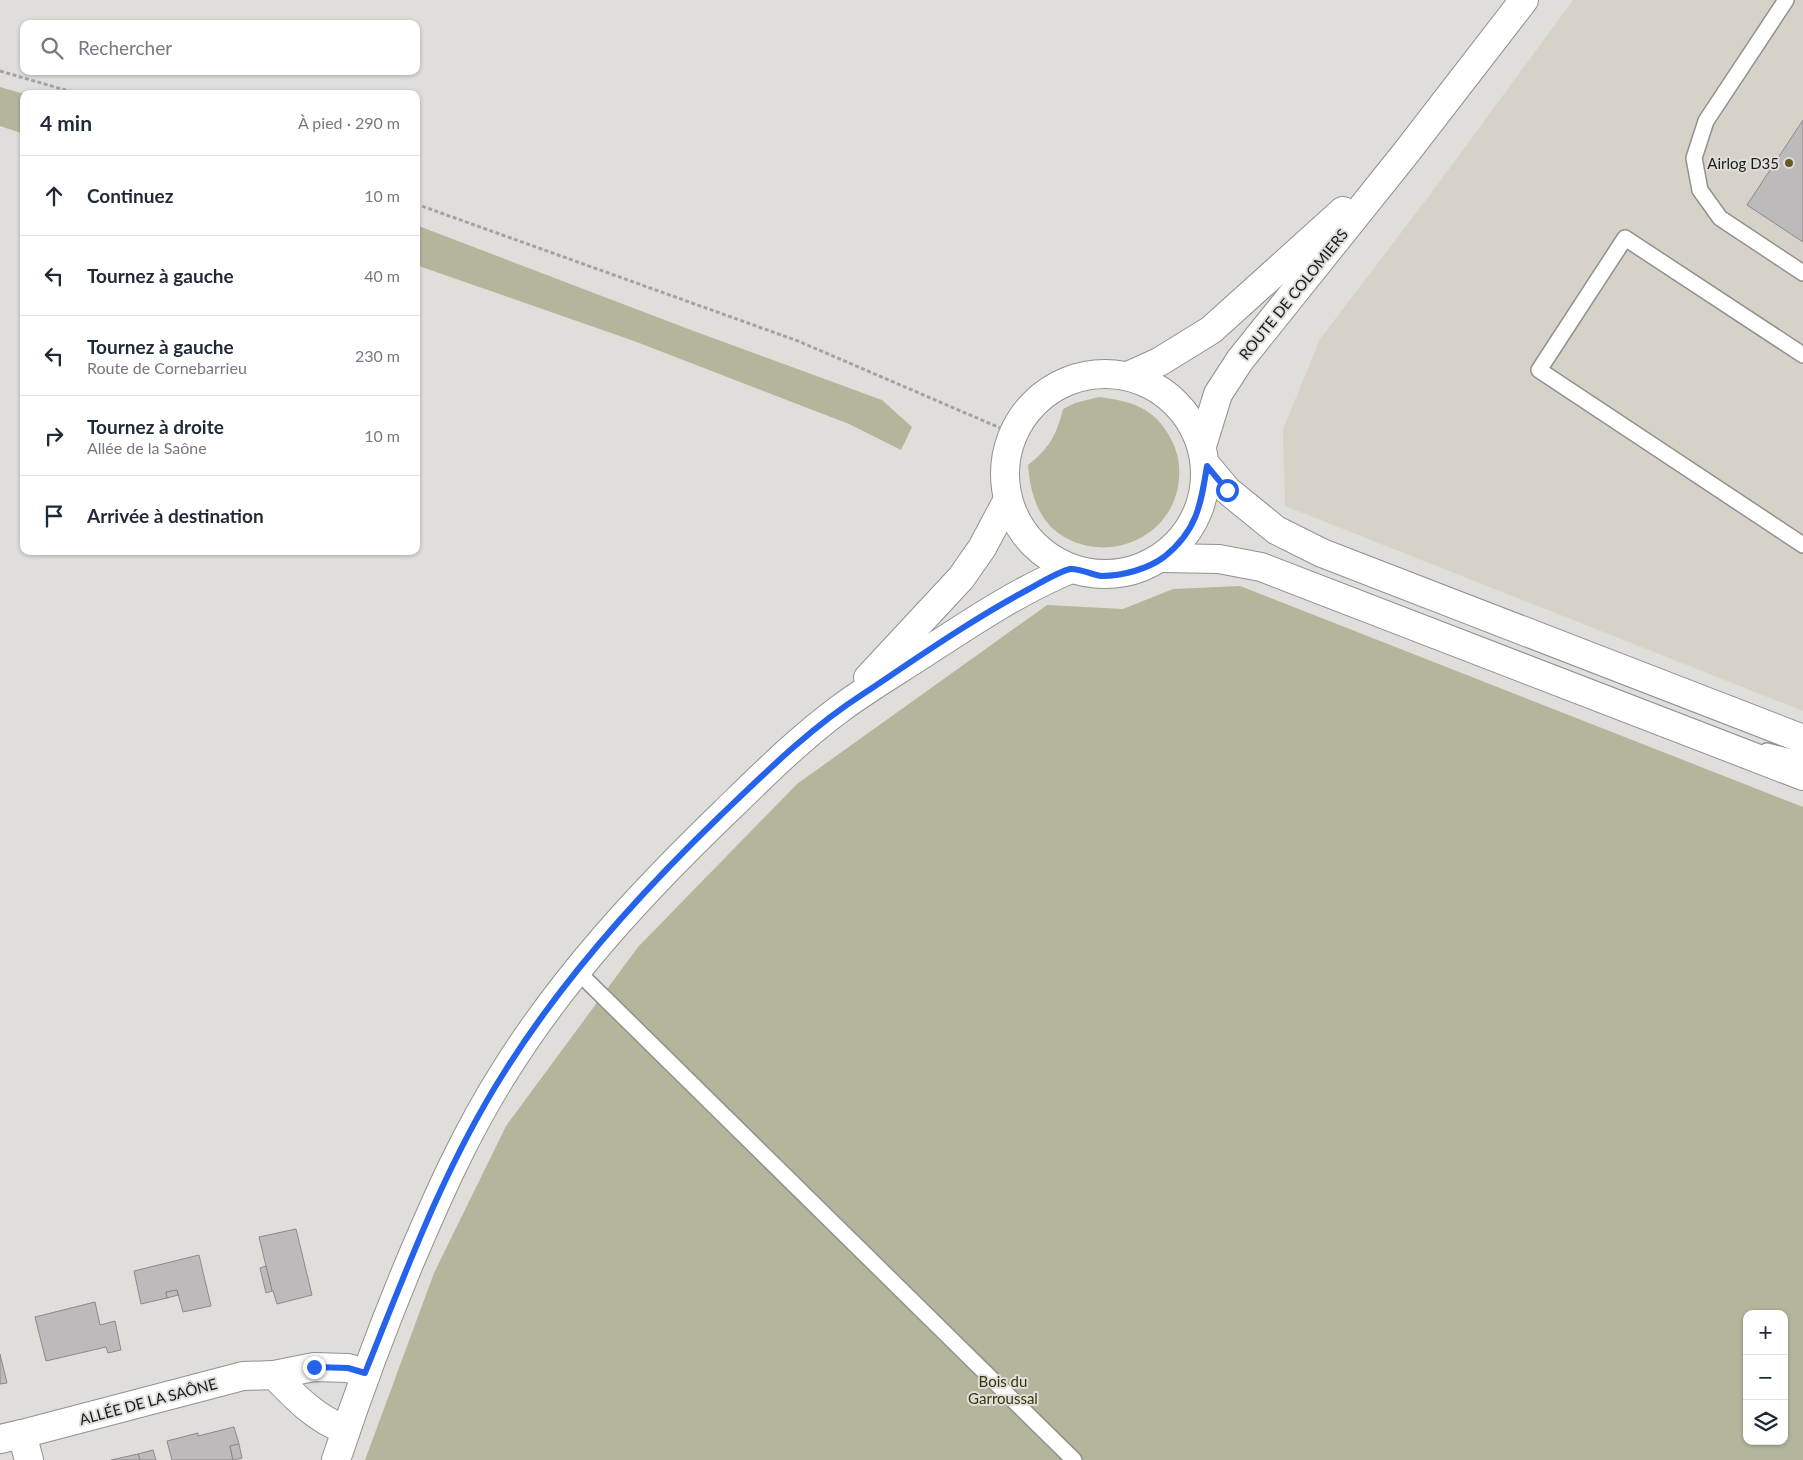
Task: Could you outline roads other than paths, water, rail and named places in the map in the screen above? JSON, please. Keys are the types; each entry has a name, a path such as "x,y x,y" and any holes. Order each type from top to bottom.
{"main road":[{"name":"ROUTE DE COLOMIERS","path":"1162,558 1185,536 1200,509 1204,456 1218,394 1240,360 1405,154 1524,0"},
{"name":"ROUTE DE COLOMIERS","path":"1128,376 1159,362 1211,330 1405,154"},
{"path":"1803,739 1322,553 1276,530 1227,490 1204,456 1186,415 1160,390 1128,376 1093,374 1060,383 1031,404 1012,433 1004,467 1008,501 1016,524 1031,543 1049,559 1070,569 1102,576 1134,572 1162,558 1219,559 1261,567 1803,776"},
{"path":"840,709 961,578 982,548 1008,501"},
{"path":"336,1460 365,1373 426,1224 462,1147 504,1072 576,970 690,845 782,758 840,709 992,609 1045,580 1070,569"},
{"name":"ALLÉE DE LA SAÔNE","path":"29,1460 11,1436 243,1376 274,1375 314,1367 348,1368 365,1373"},
{"path":"274,1375 298,1400 330,1424 346,1430"}],"lane":[{"path":"1786,0 1706,122 1694,158 1700,190 1720,218 1803,273"},
{"path":"1803,355 1624,238 1539,370 1803,545"},
{"path":"1704,737 1803,760"},
{"path":"576,970 1074,1460"}],"place":[{"name":"Airlog D35","path":"1789,163"}],"park label":[{"name":"Bois du Garroussal","path":"1003,1390"}]}
